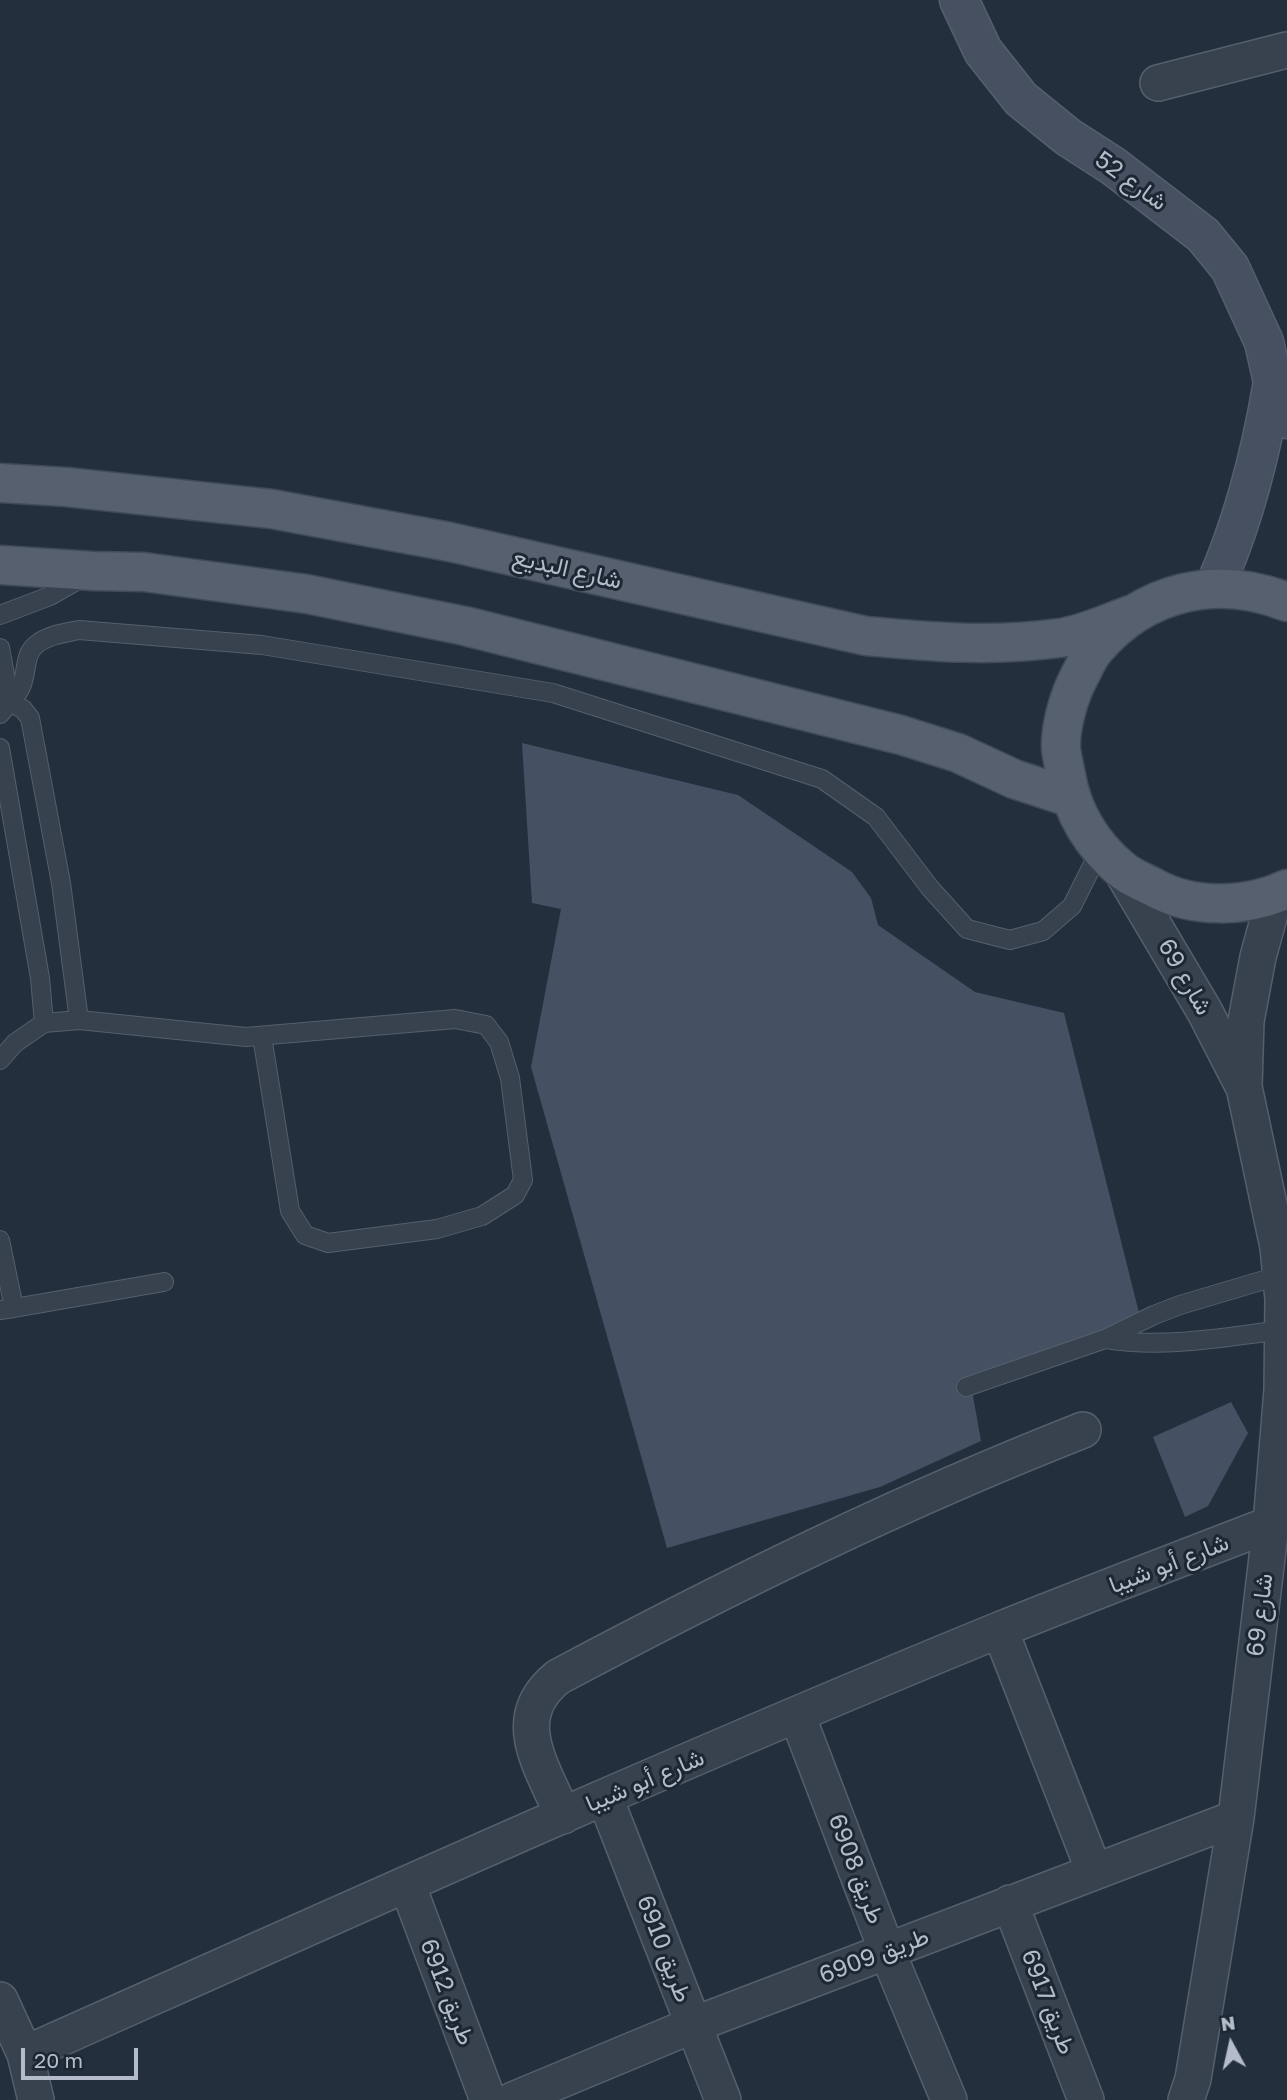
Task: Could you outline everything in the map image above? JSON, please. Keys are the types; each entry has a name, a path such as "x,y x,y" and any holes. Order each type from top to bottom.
{"main road":[{"name":"شارع البديع","path":"0,483 66,487 272,509 450,542 866,636 931,642 996,643 1062,638 1130,615"},
{"path":"0,565 144,572 307,594 465,626 901,735 958,753 1014,779 1069,797"},
{"path":"1281,892 1222,904 1169,896 1111,859 1090,837 1069,797 1061,746 1069,696 1094,651 1130,615 1170,595 1214,588 1250,591 1287,602"}],"street":[{"name":"شارع 52","path":"959,0 983,51 1021,99 1068,137 1113,166 1203,235 1230,268 1264,342 1273,382 1287,419"},
{"path":"1158,83 1287,50"},
{"name":"شارع 52","path":"1214,588 1231,549 1249,494 1273,382"},
{"name":"شارع 69","path":"1111,859 1198,1000 1244,1087 1282,1255 1282,1390 1271,1524 1236,1818 1193,2078 1186,2100"},
{"name":"شارع 69","path":"1244,1087 1247,1021 1258,957 1281,892"},
{"path":"563,1816 531,1732 531,1715 536,1700 545,1687 558,1677 777,1564 1002,1462 1083,1430"},
{"name":"شارع أبو شيبا","path":"25,2054 797,1715 1000,1630 1271,1524"},
{"path":"1000,1630 1094,1871"},
{"name":"طريق 6908","path":"797,1715 887,1951 949,2100"},
{"name":"طريق 6910","path":"605,1798 723,2100"},
{"name":"طريق 6909","path":"513,2100 693,2025 1236,1818"},
{"name":"طريق 6912","path":"407,1884 488,2100"},
{"name":"طريق 6917","path":"1010,1903 1086,2100"},
{"path":"0,2000 25,2054 36,2100"}],"lane":[{"path":"0,615 50,596 93,571"},
{"path":"3,705 20,693 25,681 27,654 36,644 55,635 79,630 262,645 553,693 822,779 876,817 930,888 967,929 1010,940 1043,931 1072,906 1111,859"},
{"path":"0,648 3,705"},
{"path":"3,705 23,709 30,718 61,883 79,1020"},
{"path":"0,748 40,978 44,1023"},
{"path":"0,1060 15,1043 44,1023 79,1020 246,1037 455,1018 486,1025 499,1042 510,1078 523,1180 515,1195 482,1216 437,1228 328,1243 305,1235 290,1211 262,1036"},
{"path":"0,1240 7,1309 164,1282"},
{"path":"966,1387 1105,1339 1282,1255"},
{"path":"1105,1339 1149,1345 1283,1330"}],"building":[{"path":"522,743 738,795 852,872 871,898 878,925 975,992 1064,1013 1140,1317 970,1379 981,1441 880,1487 667,1548 531,1067 561,909 532,903"},
{"path":"1231,1402 1248,1433 1208,1506 1185,1517 1153,1437"}]}
